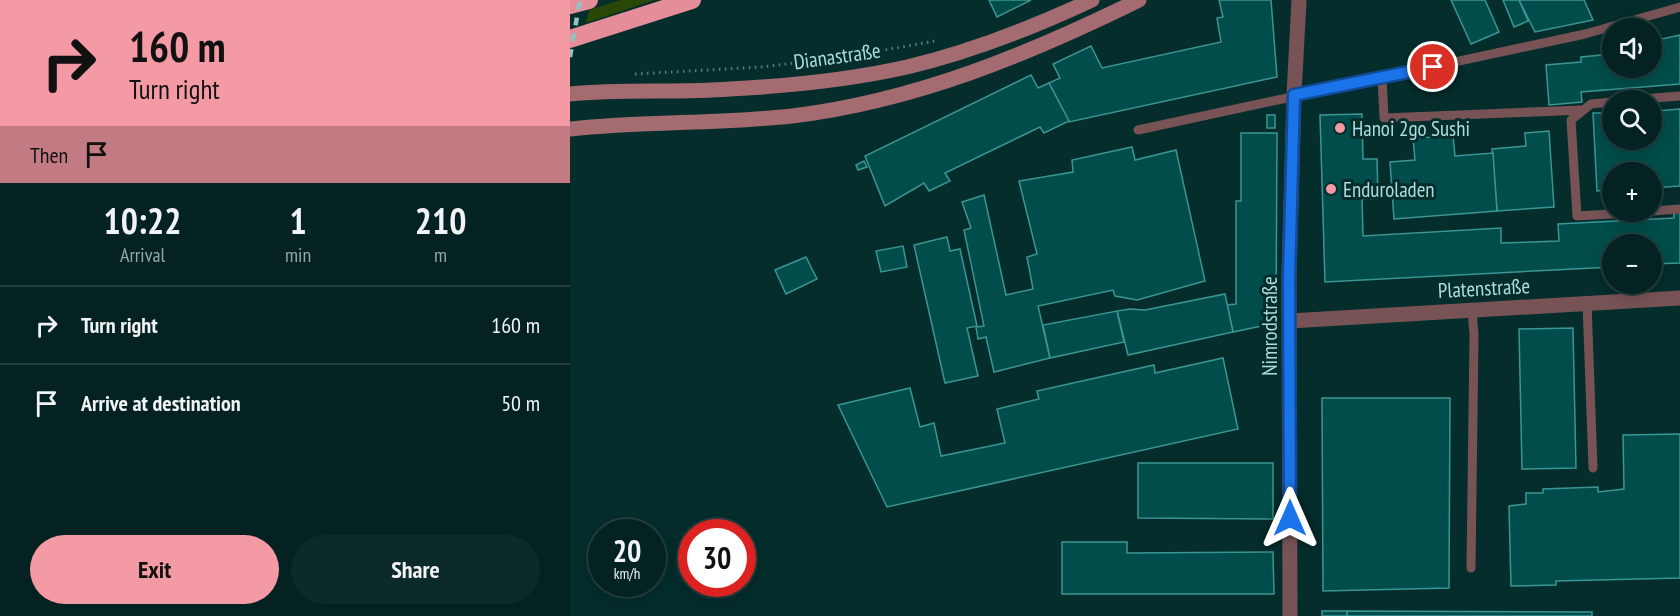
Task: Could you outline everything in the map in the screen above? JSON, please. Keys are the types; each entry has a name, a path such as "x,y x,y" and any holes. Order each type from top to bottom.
{"highway":[{"path":"570,5 589,0"},
{"path":"570,39 692,0"}],"main road":[{"name":"Dianastraße","path":"573,94 748,88 817,82 876,73 921,63 982,45 1092,0"},
{"path":"570,129 791,116 917,91 1007,61 1139,0"}],"street":[{"name":"Nimrodstraße","path":"1290,616 1289,278 1299,0"},
{"name":"Platenstraße","path":"1290,321 1680,298"}],"lane":[{"path":"1138,130 1586,34 1680,7"},
{"path":"1382,78 1384,118 1583,110"},
{"path":"1662,97 1680,96"},
{"path":"1602,103 1591,104 1571,120 1577,216 1602,215"},
{"path":"1662,210 1680,209"},
{"path":"1587,303 1593,468"},
{"path":"1471,568 1474,335 1472,310"}],"path":[{"path":"631,74 793,63 846,57 942,40"}],"green space":[{"path":"620,0 655,0 586,23 589,10"}],"building":[{"path":"989,0 1031,0 997,17"},
{"path":"1219,0 1271,0 1277,77 1069,122 1049,83 1060,78 1053,64 1091,46 1102,68 1221,42 1217,18 1223,17"},
{"path":"1451,0 1485,0 1499,32 1471,44"},
{"path":"1503,0 1519,0 1528,21 1514,27"},
{"path":"1519,0 1584,0 1593,20 1535,32"},
{"path":"1680,35 1680,84 1581,92 1582,102 1549,105 1546,65 1581,62 1581,57 1602,55 1602,78 1662,78 1662,39"},
{"path":"1031,75 1038,88 1049,83 1069,121 1044,133 1040,127 945,173 950,181 929,191 924,183 885,206 865,156"},
{"path":"1680,109 1680,186 1662,187 1662,162 1602,162 1602,191 1597,191 1593,113 1602,113 1602,150 1662,150 1662,110"},
{"path":"1362,114 1363,159 1377,159 1378,199 1362,199 1363,236 1501,228 1501,243 1559,241 1558,224 1662,222 1662,219 1674,218 1674,211 1680,211 1680,263 1662,264 1662,234 1602,234 1602,268 1325,282 1320,115"},
{"path":"1267,115 1275,115 1275,128 1267,128"},
{"path":"1549,131 1554,207 1497,211 1492,149 1526,146 1525,133"},
{"path":"1241,133 1277,133 1276,323 1233,332 1227,305 1236,304 1236,201 1241,201"},
{"path":"1453,136 1455,156 1493,153 1497,211 1394,219 1390,162 1415,160 1413,138"},
{"path":"1132,147 1135,160 1176,150 1205,281 1137,300 1115,296 1113,290 1038,306 1050,358 994,372 986,337 978,339 976,327 984,326 964,230 971,228 962,202 984,195 1006,295 1033,289 1027,257 1037,254 1019,181 1073,172 1072,160"},
{"path":"864,161 867,167 858,170 856,165"},
{"path":"947,237 950,251 960,249 977,326 967,328 978,376 945,383 914,245"},
{"path":"903,246 907,267 881,272 876,251"},
{"path":"806,257 817,279 786,294 775,270"},
{"path":"1225,294 1233,332 1128,355 1117,311 1145,310"},
{"path":"1117,311 1124,342 1050,358 1043,325"},
{"path":"1573,328 1576,468 1522,469 1519,329"},
{"path":"1223,358 1238,429 887,507 838,405 910,388 920,427 934,423 941,456 1005,443 997,409 1039,399 1037,391 1154,365 1155,373"},
{"path":"1322,398 1450,398 1449,588 1323,591"},
{"path":"1680,434 1680,578 1556,581 1556,585 1511,586 1509,506 1526,504 1526,493 1543,493 1543,489 1598,487 1598,492 1624,489 1623,435"},
{"path":"1138,463 1273,463 1273,519 1138,518"},
{"path":"1062,542 1127,542 1127,553 1273,552 1274,594 1062,594"},
{"path":"1322,611 1347,611 1347,616 1322,616"},
{"path":"1347,611 1592,612 1592,616 1347,616"}],"railway":[{"path":"570,57 580,0"}],"place":[{"name":"Hanoi 2go Sushi","path":"1340,128"},
{"name":"Enduroladen","path":"1331,189"}],"route":[{"path":"1290,518 1289,278 1294,95 1433,67"}]}
